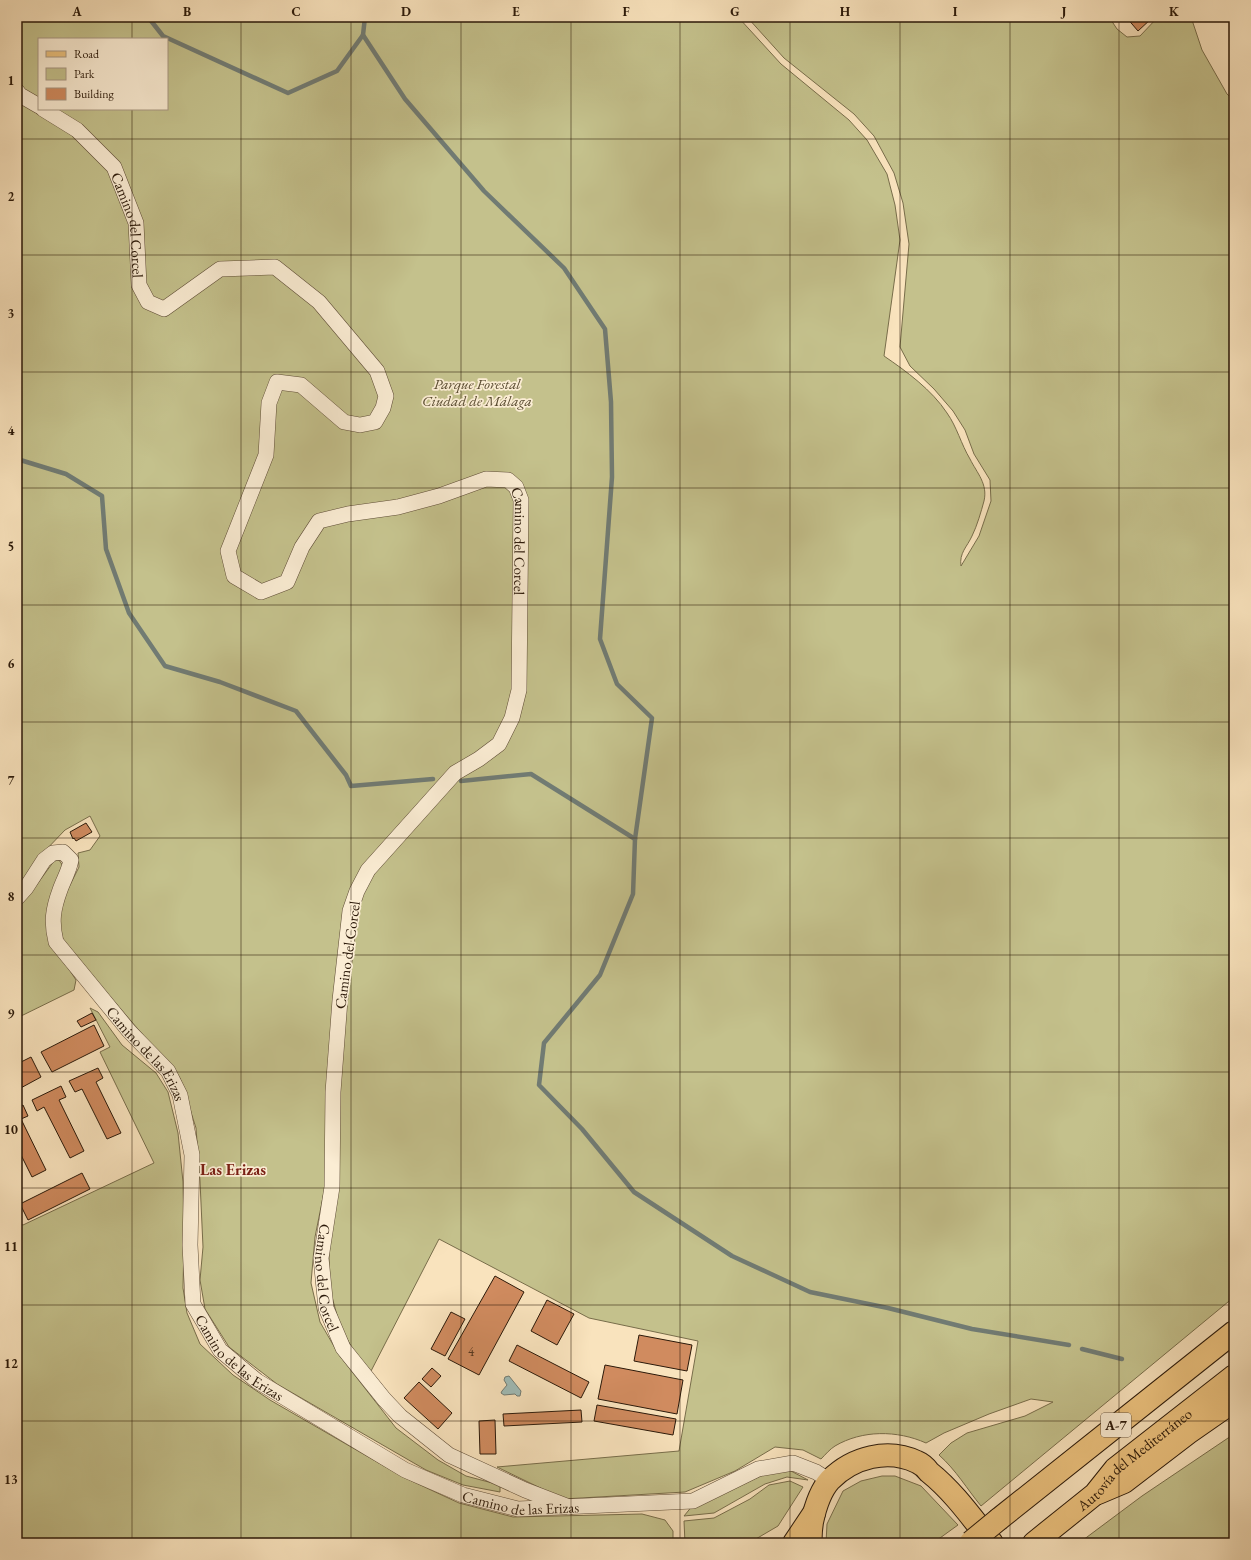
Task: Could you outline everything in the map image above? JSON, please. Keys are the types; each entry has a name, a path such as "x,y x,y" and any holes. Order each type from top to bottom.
{"main road":[{"name":"A-7","path":"977,1543 999,1519 1234,1332"},
{"name":"Autovía del Mediterráneo","path":"1034,1543 1095,1494 1115,1469 1234,1376"},
{"path":"1095,1494 1124,1482 1188,1433 1234,1401"},
{"path":"794,1543 814,1513 820,1498 830,1481 841,1471 859,1460 885,1454 902,1456 919,1463 944,1484 977,1543"},
{"path":"811,1543 810,1536 814,1513"}],"street":[{"path":"17,91 20,95 38,105"},
{"name":"Camino del Corcel","path":"45,110 77,130 114,167 136,223 139,285 148,302 164,309 220,269 275,267 319,302 377,371 386,396 383,408 375,422 360,425 344,422 301,385 277,382 269,403 266,455 228,551 234,576 261,592 287,582 302,547 319,521 348,514 398,507 439,496 486,479 508,480 516,487 521,500 519,690 512,718 499,744 479,759 455,773 368,870 357,891 350,911 340,1000 333,1092 332,1187 321,1258 326,1308 343,1348 384,1399 400,1416 448,1456 526,1490 570,1507"},
{"name":"Camino de las Erizas","path":"17,898 26,888 44,860 53,853 63,852 71,860 70,870 60,890 52,918 52,928 56,942 129,1031 168,1071 180,1095 192,1154 190,1245 193,1304 220,1350 257,1381 405,1470 463,1495 518,1509 692,1500 758,1469 793,1463 816,1472 830,1481"}],"green space":[{"name":"Parque Forestal Ciudad de Málaga","path":"17,17 738,17 781,64 849,120 867,140 887,174 895,205 900,240 884,356 918,382 934,396 941,405 954,424 981,479 984,489 984,501 974,532 962,554 961,566 979,536 991,501 990,480 974,454 965,430 953,411 934,389 910,366 900,347 909,244 903,203 894,173 874,136 854,114 784,58 747,17 1109,17 1117,29 1127,37 1140,36 1158,17 1191,17 1202,50 1227,94 1234,101 1234,1297 981,1506 956,1473 939,1455 951,1443 967,1433 1025,1416 1053,1402 1031,1399 989,1414 944,1433 926,1443 892,1434 868,1435 845,1441 835,1446 821,1459 803,1450 775,1447 735,1471 685,1492 563,1499 497,1467 679,1451 698,1341 589,1318 439,1239 370,1373 357,1357 340,1326 329,1286 329,1240 338,1183 340,1090 346,1001 358,912 363,892 376,871 411,832 402,821 361,872 351,890 344,909 333,1001 325,1187 315,1237 311,1283 320,1322 339,1355 396,1428 438,1460 466,1476 500,1485 500,1492 463,1485 426,1470 277,1384 229,1347 205,1309 200,1280 203,1247 196,1128 180,1078 64,943 59,924 61,910 64,897 79,867 78,853 90,850 100,836 90,816 65,830 43,853 30,876 17,889"},
{"path":"59,860 63,866 51,899 61,957 76,980 74,990 17,1018 17,905 35,887 54,861"},
{"path":"90,1008 98,1012 122,1045 156,1073 168,1092 178,1133 183,1182 183,1288 187,1313 200,1344 233,1375 270,1400 403,1477 459,1503 513,1517 642,1514 665,1520 673,1531 673,1543 17,1543 17,1223 23,1225 154,1163 100,1052 110,1047"},
{"path":"1234,1434 1234,1543 1079,1543 1142,1496"},
{"path":"791,1471 808,1480 787,1477 765,1484 714,1513 684,1516 693,1505 770,1472"},
{"path":"882,1476 895,1476 921,1486 958,1525 933,1543 826,1543 827,1524 843,1491 861,1481"},
{"path":"790,1481 803,1487 778,1526 749,1543 685,1543 684,1521 714,1518 750,1499 769,1485"}],"water":[{"path":"509,1376 521,1391 520,1396 515,1394 504,1395 501,1393 507,1385 504,1380 505,1377"}],"building":[{"path":"1126,17 1151,17 1152,18 1138,31"},
{"path":"86,823 92,832 76,841 74,838 73,839 70,832"},
{"path":"92,1013 96,1020 81,1027 77,1021"},
{"path":"94,1025 104,1046 52,1072 41,1052"},
{"path":"31,1057 41,1077 17,1090 17,1064"},
{"path":"98,1068 103,1078 96,1082 121,1133 107,1139 82,1089 75,1092 69,1081"},
{"path":"61,1086 66,1097 59,1100 84,1151 70,1158 44,1107 37,1111 32,1100"},
{"path":"23,1105 28,1116 21,1119 46,1170 32,1177 17,1147 17,1108"},
{"path":"82,1173 90,1189 28,1220 20,1204"},
{"path":"495,1276 524,1292 479,1375 448,1359"},
{"path":"547,1300 574,1314 557,1345 531,1331"},
{"path":"451,1312 465,1319 445,1356 431,1349"},
{"path":"639,1335 692,1345 687,1371 634,1361"},
{"path":"517,1345 589,1382 581,1398 509,1361"},
{"path":"605,1365 683,1380 677,1414 598,1399"},
{"path":"432,1368 441,1376 431,1387 422,1379"},
{"path":"419,1382 452,1413 438,1429 404,1398"},
{"path":"597,1405 676,1419 673,1435 594,1421"},
{"path":"581,1410 582,1422 504,1426 503,1414"},
{"path":"495,1420 496,1454 480,1454 479,1421"}],"waterway":[{"path":"148,17 163,36 167,38"},
{"path":"365,17 363,35 405,99 484,191 564,268 605,329 611,402 612,477 600,639 617,684 652,718 635,839 633,894 600,975 544,1043 539,1085 582,1129 634,1192 732,1256 810,1292 888,1308 972,1329 1069,1345"},
{"path":"168,38 288,93 337,71 363,35"},
{"path":"17,459 66,474 102,496 106,549 129,613 165,666 220,682 296,711 346,775 351,786 433,779"},
{"path":"461,781 531,774 635,839"},
{"path":"1082,1349 1122,1359"}],"district":[{"name":"Las Erizas","path":"233,1169"}]}
